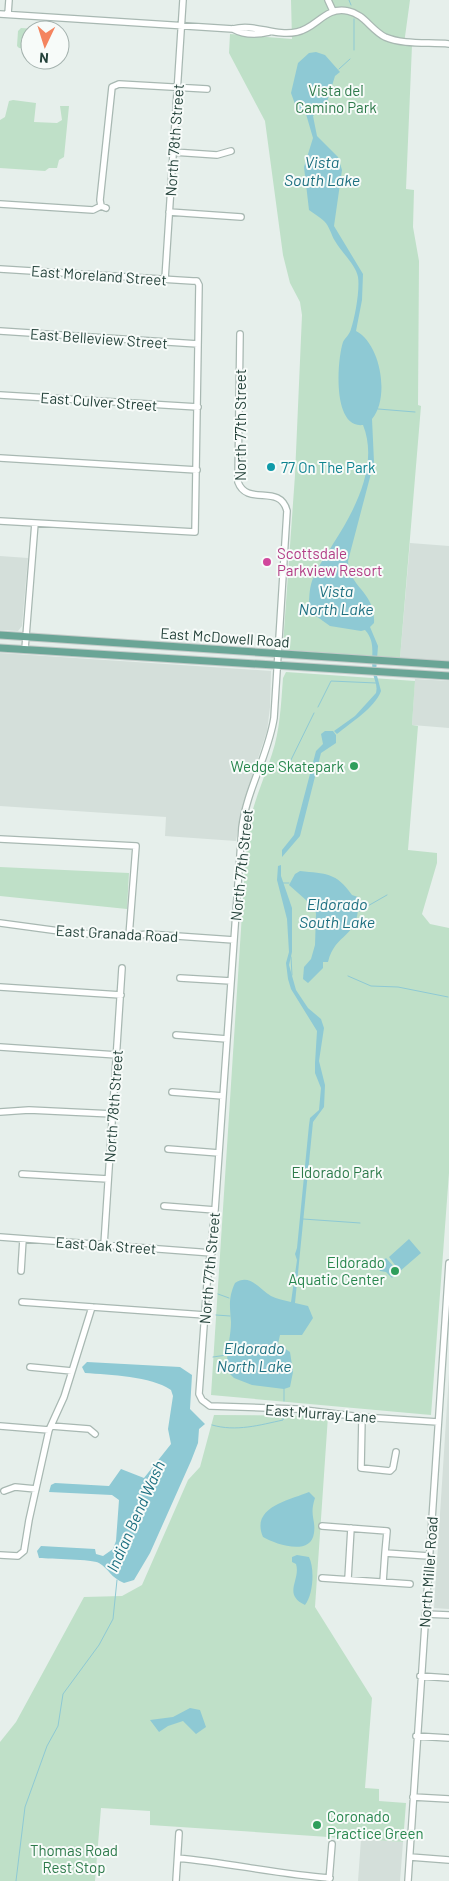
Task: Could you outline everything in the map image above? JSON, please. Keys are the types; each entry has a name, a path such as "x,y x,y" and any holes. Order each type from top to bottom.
{"main road":[{"name":"East McDowell Road","path":"0,635 449,665"},
{"name":"East McDowell Road","path":"0,648 449,676"}],"street":[{"path":"8,14 9,0"},
{"name":"North 78th Street","path":"165,279 183,0"},
{"path":"328,0 333,11"},
{"path":"0,14 233,30 254,28 272,32 300,32 322,16 333,11 344,10 356,14 379,33 391,39 449,44"},
{"path":"0,204 93,210 103,207 110,90 114,85 207,90"},
{"path":"174,152 217,155 231,151"},
{"path":"169,212 241,217"},
{"name":"East Moreland Street","path":"0,269 197,281 199,285 198,344"},
{"name":"East Belleview Street","path":"0,331 198,344"},
{"name":"North 77th Street","path":"204,1403 199,1390 212,1253 243,821 248,799 269,743 274,718 287,511 277,496 248,494 240,488 238,482 240,334"},
{"path":"0,521 195,532 198,344"},
{"name":"East Culver Street","path":"0,395 198,407"},
{"path":"0,458 197,470"},
{"path":"24,649 35,523"},
{"path":"0,839 136,846 129,936"},
{"name":"East Granada Road","path":"0,924 74,933 129,936 148,934 234,940"},
{"name":"North 78th Street","path":"104,1245 122,968"},
{"path":"180,978 231,981"},
{"path":"0,986 121,994"},
{"path":"176,1035 227,1039"},
{"path":"0,1047 117,1055"},
{"path":"172,1092 223,1096"},
{"path":"0,1112 29,1110 113,1114"},
{"path":"168,1149 219,1153"},
{"path":"22,1174 108,1179"},
{"path":"164,1206 215,1210"},
{"name":"East Oak Street","path":"0,1237 212,1253"},
{"path":"20,1271 23,1239"},
{"name":"North Miller Road","path":"408,1881 416,1736 448,1299 449,1263"},
{"path":"22,1302 205,1315"},
{"path":"0,1555 18,1556 24,1552 50,1428 64,1397 92,1307"},
{"path":"30,1367 72,1371"},
{"name":"East Murray Lane","path":"204,1403 221,1407 296,1409 362,1417 438,1422"},
{"path":"362,1417 361,1468 390,1471 393,1468 396,1452"},
{"path":"0,1426 89,1429 95,1434"},
{"path":"4,1491 15,1487 36,1489"},
{"path":"322,1526 387,1531 383,1582"},
{"path":"348,1579 351,1528"},
{"path":"385,1553 429,1556"},
{"path":"322,1578 410,1584"},
{"path":"425,1614 449,1615"},
{"path":"420,1676 449,1678"},
{"path":"416,1736 449,1738"},
{"path":"413,1797 449,1799"},
{"path":"176,1881 179,1833"},
{"path":"178,1858 232,1863 278,1873 330,1879 332,1844"},
{"path":"410,1857 449,1860"}],"shaded area":[{"path":"410,543 449,546 449,661 400,658"},
{"path":"0,556 28,558 22,626 18,631 0,630"},
{"path":"0,653 271,671 267,731 243,804 236,841 165,836 166,817 0,806"},
{"path":"415,679 449,681 449,728 412,725"},
{"path":"449,1374 449,1609 434,1608"},
{"path":"361,1839 403,1842 400,1881 358,1881"}],"green space":[{"name":"Vista del Camino Park","path":"291,0 410,0 404,44 412,45 406,189 414,190 413,227 419,261 418,405 421,406 400,658 287,650 283,645 295,475 302,315 300,302 290,283 283,255 265,121 229,53 230,34 292,39"},
{"path":"20,29 20,48 17,46 18,31"},
{"path":"9,101 36,103 34,122 57,123 62,120 60,106 69,106 64,157 59,160 57,168 49,168 45,171 0,168 0,120 5,117"},
{"name":"Eldorado Park","path":"286,672 415,681 412,725 418,726 408,850 437,853 437,863 422,914 430,924 449,928 449,1173 431,1415 211,1395 247,836 254,805 275,745 280,717 283,678"},
{"path":"0,867 129,873 127,909 0,896"},
{"name":"Thomas Road Rest Stop","path":"214,1415 328,1416 315,1607 372,1698 365,1788 379,1789 379,1801 406,1803 403,1842 150,1825 150,1811 101,1808 95,1881 0,1881 0,1742 16,1722 84,1597 122,1596 142,1585 188,1480 200,1467"}],"water":[{"path":"316,52 325,55 340,72 335,76 326,105 313,116 317,136 338,157 342,170 334,226 363,274 362,300 356,331 372,347 377,359 381,385 381,398 378,410 372,419 374,462 348,561 349,570 353,578 371,604 374,623 370,627 378,646 376,672 381,691 368,709 337,734 334,731 355,716 376,693 377,687 373,676 371,640 365,630 330,626 309,611 312,581 356,502 362,487 368,456 367,440 363,425 353,423 346,416 341,405 339,392 341,351 343,342 350,331 358,296 357,272 334,239 326,223 309,210 304,167 313,138 306,114 296,107 291,93 298,63 309,53"},
{"path":"325,731 333,731 336,735 336,743 321,753 300,836 282,857 282,850 294,835 316,751 323,744 321,734"},
{"name":"Eldorado North Lake","path":"281,865 281,876 292,908 292,952 289,965 296,990 308,1008 321,1019 324,1028 319,1061 325,1085 324,1107 313,1122 295,1303 308,1306 313,1318 302,1335 280,1335 278,1344 290,1352 293,1372 290,1387 284,1389 252,1385 234,1378 229,1373 227,1360 231,1329 230,1298 235,1283 240,1280 250,1281 271,1296 291,1302 297,1260 295,1254 310,1118 319,1110 321,1088 315,1073 317,1031 291,989 288,979 286,963 289,952 287,919 277,880 278,866"},
{"name":"Eldorado South Lake","path":"300,871 335,878 352,895 358,897 358,911 352,928 336,944 328,962 323,962 323,968 308,983 303,979 304,967 311,959 315,945 316,914 315,908 289,885 295,874"},
{"path":"409,1239 421,1253 392,1278 386,1272 380,1271 377,1266 386,1258 398,1269 389,1257"},
{"path":"87,1362 180,1367 192,1375 190,1409 205,1424 199,1429 198,1443 191,1461 150,1553 134,1580 124,1583 99,1563 39,1558 37,1551 41,1546 95,1549 96,1554 103,1556 113,1549 116,1541 119,1500 112,1495 49,1492 51,1485 55,1483 109,1486 121,1469 144,1478 171,1444 168,1429 173,1396 171,1390 163,1385 142,1379 85,1373 82,1367"},
{"path":"309,1492 315,1498 313,1509 314,1533 306,1545 292,1547 263,1537 260,1527 262,1518 267,1512 274,1506"},
{"path":"297,1555 309,1557 312,1568 310,1595 305,1605 298,1601 293,1591 297,1570 296,1564 292,1562 292,1557"},
{"path":"190,1708 200,1710 206,1727 196,1734 183,1721 168,1726 159,1732 150,1720 173,1717"}],"waterway":[{"name":"Indian Bend Wash","path":"349,0 351,5"},
{"name":"Indian Bend Wash","path":"354,19 354,50"},
{"name":"Indian Bend Wash","path":"339,69 350,59"},
{"path":"378,409 415,412"},
{"path":"318,707 331,681 376,683"},
{"path":"289,764 314,713"},
{"path":"283,883 289,883"},
{"path":"359,911 387,895"},
{"name":"Indian Bend Wash","path":"291,957 292,975"},
{"path":"348,976 371,986 398,987 448,997"},
{"path":"303,1219 360,1223"},
{"path":"218,1294 229,1298"},
{"path":"216,1315 230,1316"},
{"path":"213,1357 227,1355"},
{"name":"Indian Bend Wash","path":"284,1389 284,1401"},
{"name":"Indian Bend Wash","path":"212,1425 230,1428 248,1427 283,1420 284,1416"},
{"name":"Indian Bend Wash","path":"16,1881 25,1807 47,1746 58,1726 63,1694 99,1645 113,1619 117,1580"}],"place":[{"name":"77 On The Park","path":"271,467"},
{"name":"Scottsdale Parkview Resort","path":"267,562"},
{"name":"Wedge Skatepark","path":"354,766"},
{"name":"Eldorado Aquatic Center","path":"395,1271"},
{"name":"Coronado Practice Green","path":"317,1825"}],"water label":[{"name":"Vista South Lake","path":"322,170"},
{"name":"Vista North Lake","path":"336,599"}]}
